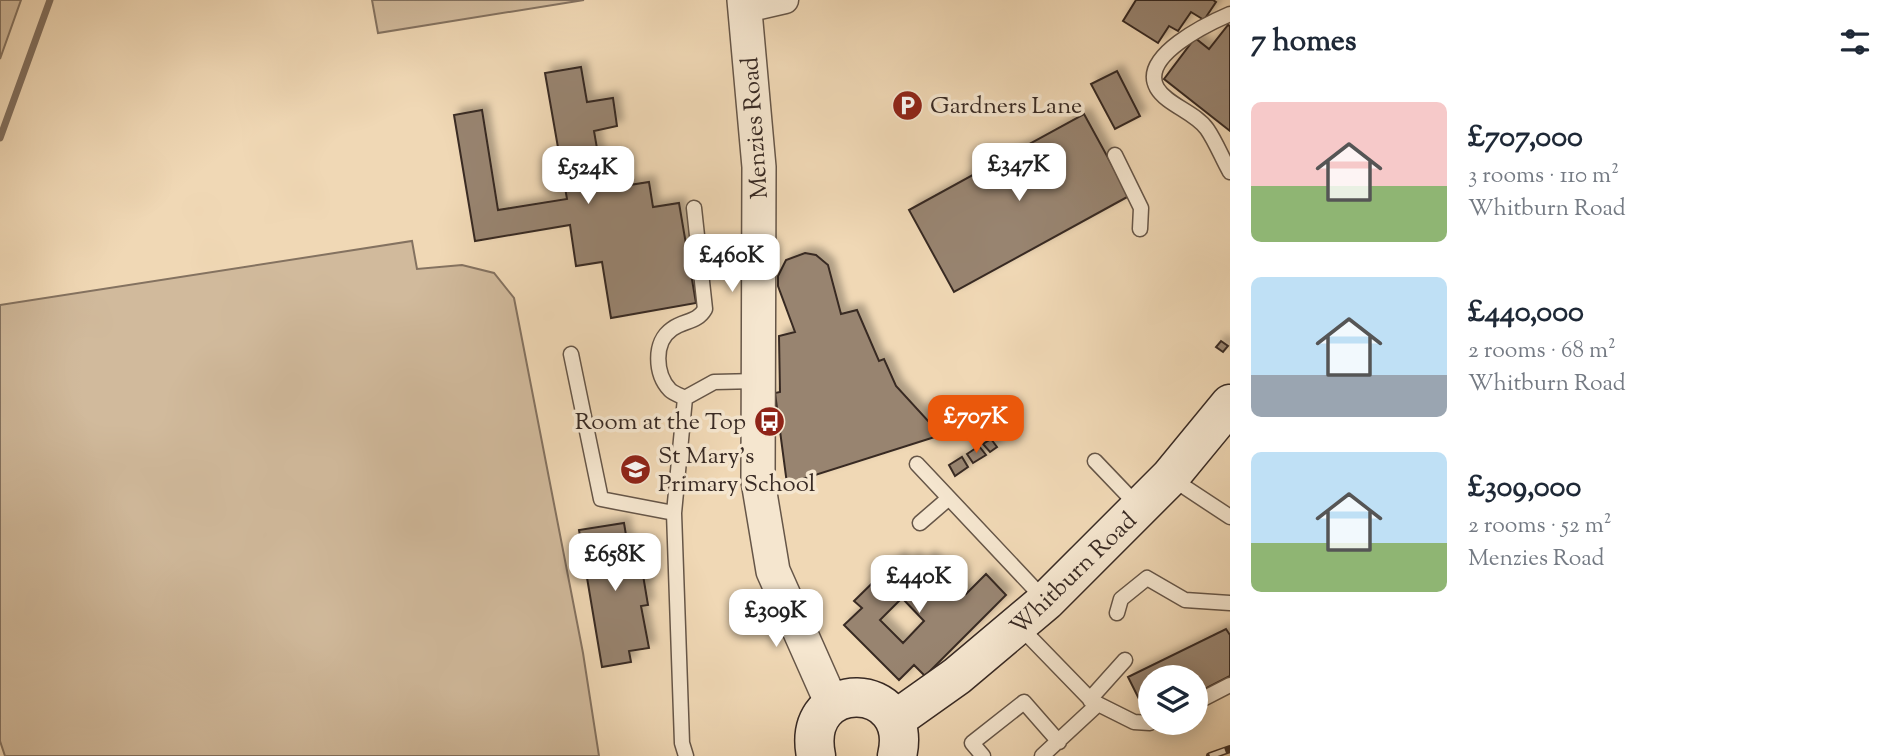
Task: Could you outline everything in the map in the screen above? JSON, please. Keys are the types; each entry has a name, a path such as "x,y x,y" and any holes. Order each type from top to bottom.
{"main road":[{"name":"Whitburn Road","path":"896,738 1033,614 1140,508 1170,477 1230,404"},
{"path":"816,756 815,727 821,714 832,704 845,698 867,698 887,708 896,738"}],"street":[{"path":"745,5 785,0"},
{"name":"Menzies Road","path":"745,5 759,167 758,481 773,571 832,704"}],"lane":[{"path":"1230,14 1194,30 1160,61 1154,75 1157,88 1206,127 1230,172"},
{"path":"1115,155 1141,208 1140,229"},
{"path":"685,398 670,390 657,368 660,346 671,329 700,318 705,309 694,208"},
{"path":"571,354 601,499 674,513"},
{"path":"685,398 714,382 758,381"},
{"path":"685,398 674,513 682,743 686,756"},
{"path":"1095,461 1140,508"},
{"path":"917,464 949,498 1093,702 1138,722"},
{"path":"1170,477 1230,517"},
{"path":"920,523 949,498"},
{"path":"1117,614 1121,599 1147,578 1185,600 1230,603"},
{"path":"1042,756 1059,742 1125,660"},
{"path":"1208,696 1230,685"},
{"path":"983,756 972,743 1024,702 1059,742"}],"shaded area":[{"path":"0,0 21,0 0,59"},
{"path":"372,0 584,0 378,33"},
{"path":"412,241 417,269 462,265 494,273 514,298 583,653 599,756 5,756 0,741 0,305"}],"building":[{"path":"1136,0 1216,2 1204,20 1191,12 1178,31 1169,26 1158,43 1123,21"},
{"path":"1228,25 1230,131 1164,79 1195,38 1209,49"},
{"path":"581,67 587,102 613,98 617,126 594,131 604,189 649,182 653,207 679,203 696,303 611,318 602,262 576,266 570,225 475,241 454,115 482,110 498,210 567,199 545,73"},
{"path":"1117,71 1140,116 1115,129 1091,84"},
{"path":"1084,114 1129,196 954,292 909,210"},
{"path":"805,253 816,255 828,265 841,314 857,310 879,361 884,359 896,386 941,435 787,484 775,393 780,392 779,336 795,332 778,286 778,276 786,260"},
{"path":"1221,341 1228,346 1223,352 1216,347"},
{"path":"991,439 997,447 990,452 983,444"},
{"path":"979,446 986,455 973,463 967,454"},
{"path":"962,457 968,467 955,476 949,465"},
{"path":"624,523 630,559 640,557 648,605 641,606 649,648 629,651 631,662 602,667 579,530"},
{"path":"899,557 906,565 913,558 921,566 929,557 966,594 986,574 1006,595 925,676 914,665 899,680 844,625 862,608 854,601","holes":["902,598 924,621 903,643 880,620"]},
{"path":"1226,629 1230,635 1230,676 1208,687 1208,665 1152,665"},
{"path":"1138,672 1138,697 1128,677"}],"waterway":[{"path":"0,138 50,0"}],"railway":[{"path":"1210,756 1230,749"}],"place":[{"name":"Gardners Lane","path":"907,105"},
{"name":"Room at the Top","path":"769,421"},
{"name":"St Mary's Primary School","path":"635,469"}]}
